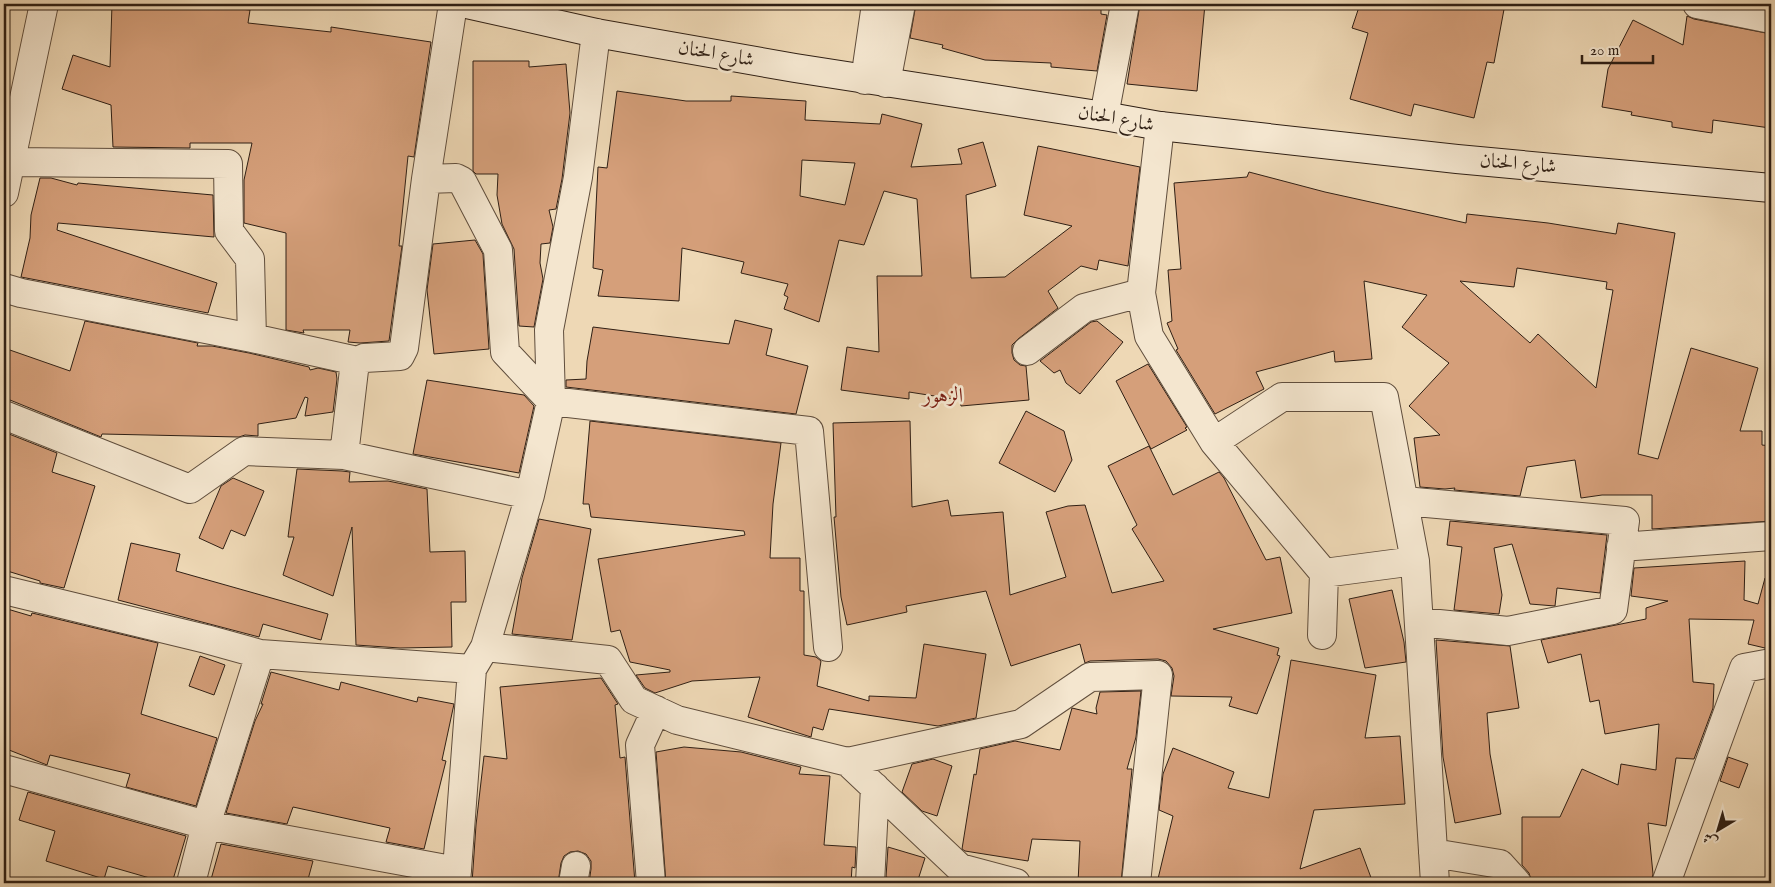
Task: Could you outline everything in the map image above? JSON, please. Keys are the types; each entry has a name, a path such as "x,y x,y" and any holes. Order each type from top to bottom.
{"street":[{"path":"4,193 44,4"},
{"path":"4,288 21,294 252,338 357,361 364,358 400,356 404,348 426,179 453,4"},
{"name":"شارع الحنان","path":"467,4 596,32 876,82 1160,126 1447,158 1771,188"},
{"path":"876,4 876,82"},
{"path":"876,82 901,4"},
{"path":"1104,116 1125,4"},
{"path":"1697,4 1771,19"},
{"path":"4,769 206,825 457,877 478,658 530,495 551,401 549,330 578,178 596,32"},
{"path":"1160,126 1141,293 1149,336 1214,442 1324,574 1322,635"},
{"path":"10,162 228,164 229,231 250,259 252,338"},
{"path":"426,179 456,178 462,181 498,250 505,352 551,401 809,431 828,646"},
{"path":"1027,351 1084,308 1141,293"},
{"path":"344,455 354,370 357,361"},
{"path":"1214,442 1282,397 1384,397 1415,561 1435,883"},
{"path":"4,415 190,489 244,451 344,455 530,495"},
{"path":"1404,501 1625,521 1613,610 1508,631 1419,622"},
{"path":"1621,547 1771,536"},
{"path":"1324,574 1415,561"},
{"path":"4,590 260,654 608,660 634,700 677,720 848,762 1020,724 1090,677 1158,675 1136,883"},
{"path":"192,883 206,825 260,654"},
{"path":"1666,883 1744,668 1771,664"},
{"path":"651,883 640,745 656,710"},
{"path":"848,762 960,868 1016,883"},
{"path":"870,883 875,787"},
{"path":"1433,853 1500,864 1517,883"}],"building":[{"path":"112,4 191,4 250,10 248,23 331,32 331,27 431,42 414,157 408,156 399,246 402,246 389,341 348,342 350,330 303,330 304,333 286,330 286,233 244,223 244,180 252,143 190,143 190,148 113,147 111,105 62,89 73,55 110,67"},
{"path":"916,4 1101,4 1101,14 1107,15 1097,71 1051,67 1051,63 985,60 942,48 943,45 910,38"},
{"path":"1140,4 1205,4 1197,91 1127,84"},
{"path":"1360,4 1505,4 1494,63 1487,62 1474,118 1414,104 1411,116 1350,99 1368,33 1352,28"},
{"path":"1687,16 1771,34 1770,128 1713,120 1712,133 1672,127 1672,122 1631,115 1632,112 1602,107 1608,69 1633,20 1683,45"},
{"path":"473,61 529,61 529,67 566,64 570,113 562,179 556,209 549,210 553,227 550,243 541,244 540,263 543,279 534,327 519,326 514,249 502,224 497,195 498,174 476,174 473,171"},
{"path":"617,91 686,101 731,101 731,96 806,101 805,120 880,124 882,114 922,124 911,167 962,164 958,149 983,142 996,186 966,195 971,278 1005,277 1072,226 1024,215 1038,146 1140,167 1128,266 1099,260 1097,270 1081,266 1048,291 1058,308 1012,345 1014,360 1020,365 1026,366 1029,400 961,406 960,400 909,392 909,399 841,390 847,347 879,352 877,276 922,276 917,199 884,191 864,245 839,240 819,322 784,309 788,297 784,295 788,284 741,273 744,262 682,248 679,301 598,296 603,270 593,268 598,167 607,168","holes":["802,160 855,163 845,205 800,196"]},
{"path":"1249,172 1325,192 1466,223 1467,214 1548,223 1616,234 1618,223 1675,233 1638,454 1658,459 1691,348 1758,368 1740,431 1762,431 1762,445 1771,446 1771,521 1652,529 1652,495 1602,495 1581,498 1575,460 1527,467 1520,496 1454,490 1455,488 1420,487 1414,438 1440,435 1409,406 1449,363 1402,327 1427,295 1364,281 1372,359 1335,362 1334,351 1256,372 1264,389 1215,414 1176,350 1178,349 1167,323 1172,321 1168,270 1181,269 1174,183 1247,177","holes":["1517,268 1607,282 1606,289 1613,290 1596,388 1538,334 1530,343 1460,281 1514,287"]},
{"path":"40,178 51,178 77,185 78,183 213,195 214,237 58,223 57,230 217,283 208,313 21,277 30,238 31,215"},
{"path":"475,240 483,254 489,349 434,354 427,290 433,244"},
{"path":"735,320 772,329 766,355 808,366 796,414 566,387 566,380 586,379 593,327 729,344"},
{"path":"85,321 198,343 197,346 212,346 249,353 309,367 310,370 318,368 336,372 337,379 333,412 305,416 308,398 305,397 296,418 258,424 258,436 102,434 101,437 10,400 4,400 4,359 7,349 70,371"},
{"path":"1097,321 1123,342 1080,394 1066,383 1060,370 1054,373 1040,361 1091,322"},
{"path":"1148,364 1187,427 1185,428 1187,430 1151,449 1116,381"},
{"path":"427,380 524,395 534,406 519,473 413,454"},
{"path":"1026,411 1064,431 1072,460 1055,492 999,463"},
{"path":"590,421 781,443 773,504 770,558 800,558 800,591 804,591 804,655 816,657 821,661 817,686 869,701 869,696 916,698 924,644 986,654 976,718 938,726 829,709 823,730 813,727 811,737 748,717 760,677 692,681 655,693 645,688 636,675 670,672 670,670 630,662 620,630 611,632 598,559 745,535 744,531 591,517 589,504 583,504"},
{"path":"910,421 912,507 948,500 951,516 1003,512 1010,595 1066,577 1046,512 1068,506 1085,505 1112,593 1164,581 1132,529 1137,525 1108,466 1149,446 1173,495 1219,472 1224,478 1266,560 1280,557 1292,613 1213,629 1279,648 1277,655 1280,656 1257,714 1229,706 1232,697 1171,696 1174,676 1172,668 1166,661 1158,659 1090,661 1085,663 1080,644 1011,666 986,591 906,606 907,612 847,625 841,597 834,517 836,517 833,423"},
{"path":"4,432 57,453 52,472 95,486 64,588 40,583 40,581 4,570"},
{"path":"297,469 350,472 349,482 388,481 427,489 430,552 465,551 466,602 451,602 452,647 400,648 356,645 352,527 333,596 283,575 294,537 288,537"},
{"path":"233,478 264,491 245,536 231,530 223,549 199,538 221,486"},
{"path":"539,519 591,529 572,640 512,634 522,578"},
{"path":"1450,521 1607,535 1600,593 1557,588 1555,606 1530,604 1512,544 1494,548 1502,595 1499,614 1454,610 1462,547 1447,545"},
{"path":"131,543 180,554 176,571 328,614 321,640 263,624 259,637 118,600"},
{"path":"1745,561 1744,600 1758,604 1765,578 1771,579 1771,648 1748,644 1754,620 1689,619 1693,682 1714,684 1713,708 1694,759 1676,758 1666,826 1648,823 1653,874 1651,883 1532,883 1529,873 1522,865 1522,817 1560,817 1582,769 1618,785 1621,764 1656,770 1659,724 1605,734 1599,700 1590,702 1581,654 1548,663 1541,640 1646,619 1646,608 1668,601 1631,596 1634,568"},
{"path":"1392,590 1404,642 1406,662 1365,668 1349,599"},
{"path":"4,608 31,616 32,613 158,643 141,714 217,738 196,806 126,787 130,774 50,755 47,765 4,748"},
{"path":"1436,640 1510,646 1519,708 1487,713 1490,754 1501,814 1455,823 1443,757"},
{"path":"200,656 225,665 214,695 189,686"},
{"path":"1291,660 1376,675 1365,738 1400,736 1405,804 1314,810 1300,869 1360,848 1373,883 1157,883 1173,816 1159,810 1163,774 1173,748 1234,772 1228,788 1269,798"},
{"path":"271,672 339,690 341,682 417,702 418,697 454,704 442,760 446,761 424,849 386,842 390,828 293,807 287,824 226,813 255,721 263,704 261,704"},
{"path":"601,678 618,704 615,705 620,758 625,757 635,883 589,883 591,861 586,854 578,851 570,852 564,856 558,883 472,883 484,756 507,759 500,687"},
{"path":"1141,691 1136,737 1127,769 1132,769 1121,883 1078,883 1080,841 1032,839 1028,861 962,849 980,749 1015,741 1060,750 1072,708 1097,714 1096,708 1100,692"},
{"path":"684,747 741,752 801,767 799,774 830,776 824,845 856,847 855,868 852,867 851,883 666,883 656,752"},
{"path":"1728,757 1748,764 1739,788 1720,781"},
{"path":"933,759 952,766 937,816 922,811 902,792 912,764"},
{"path":"28,792 186,836 172,883 108,866 104,879 46,861 55,831 19,820"},
{"path":"221,844 313,861 307,883 210,883"},
{"path":"888,847 925,858 917,883 907,883 886,877"}],"district":[{"name":"الزهور","path":"943,396"}]}
